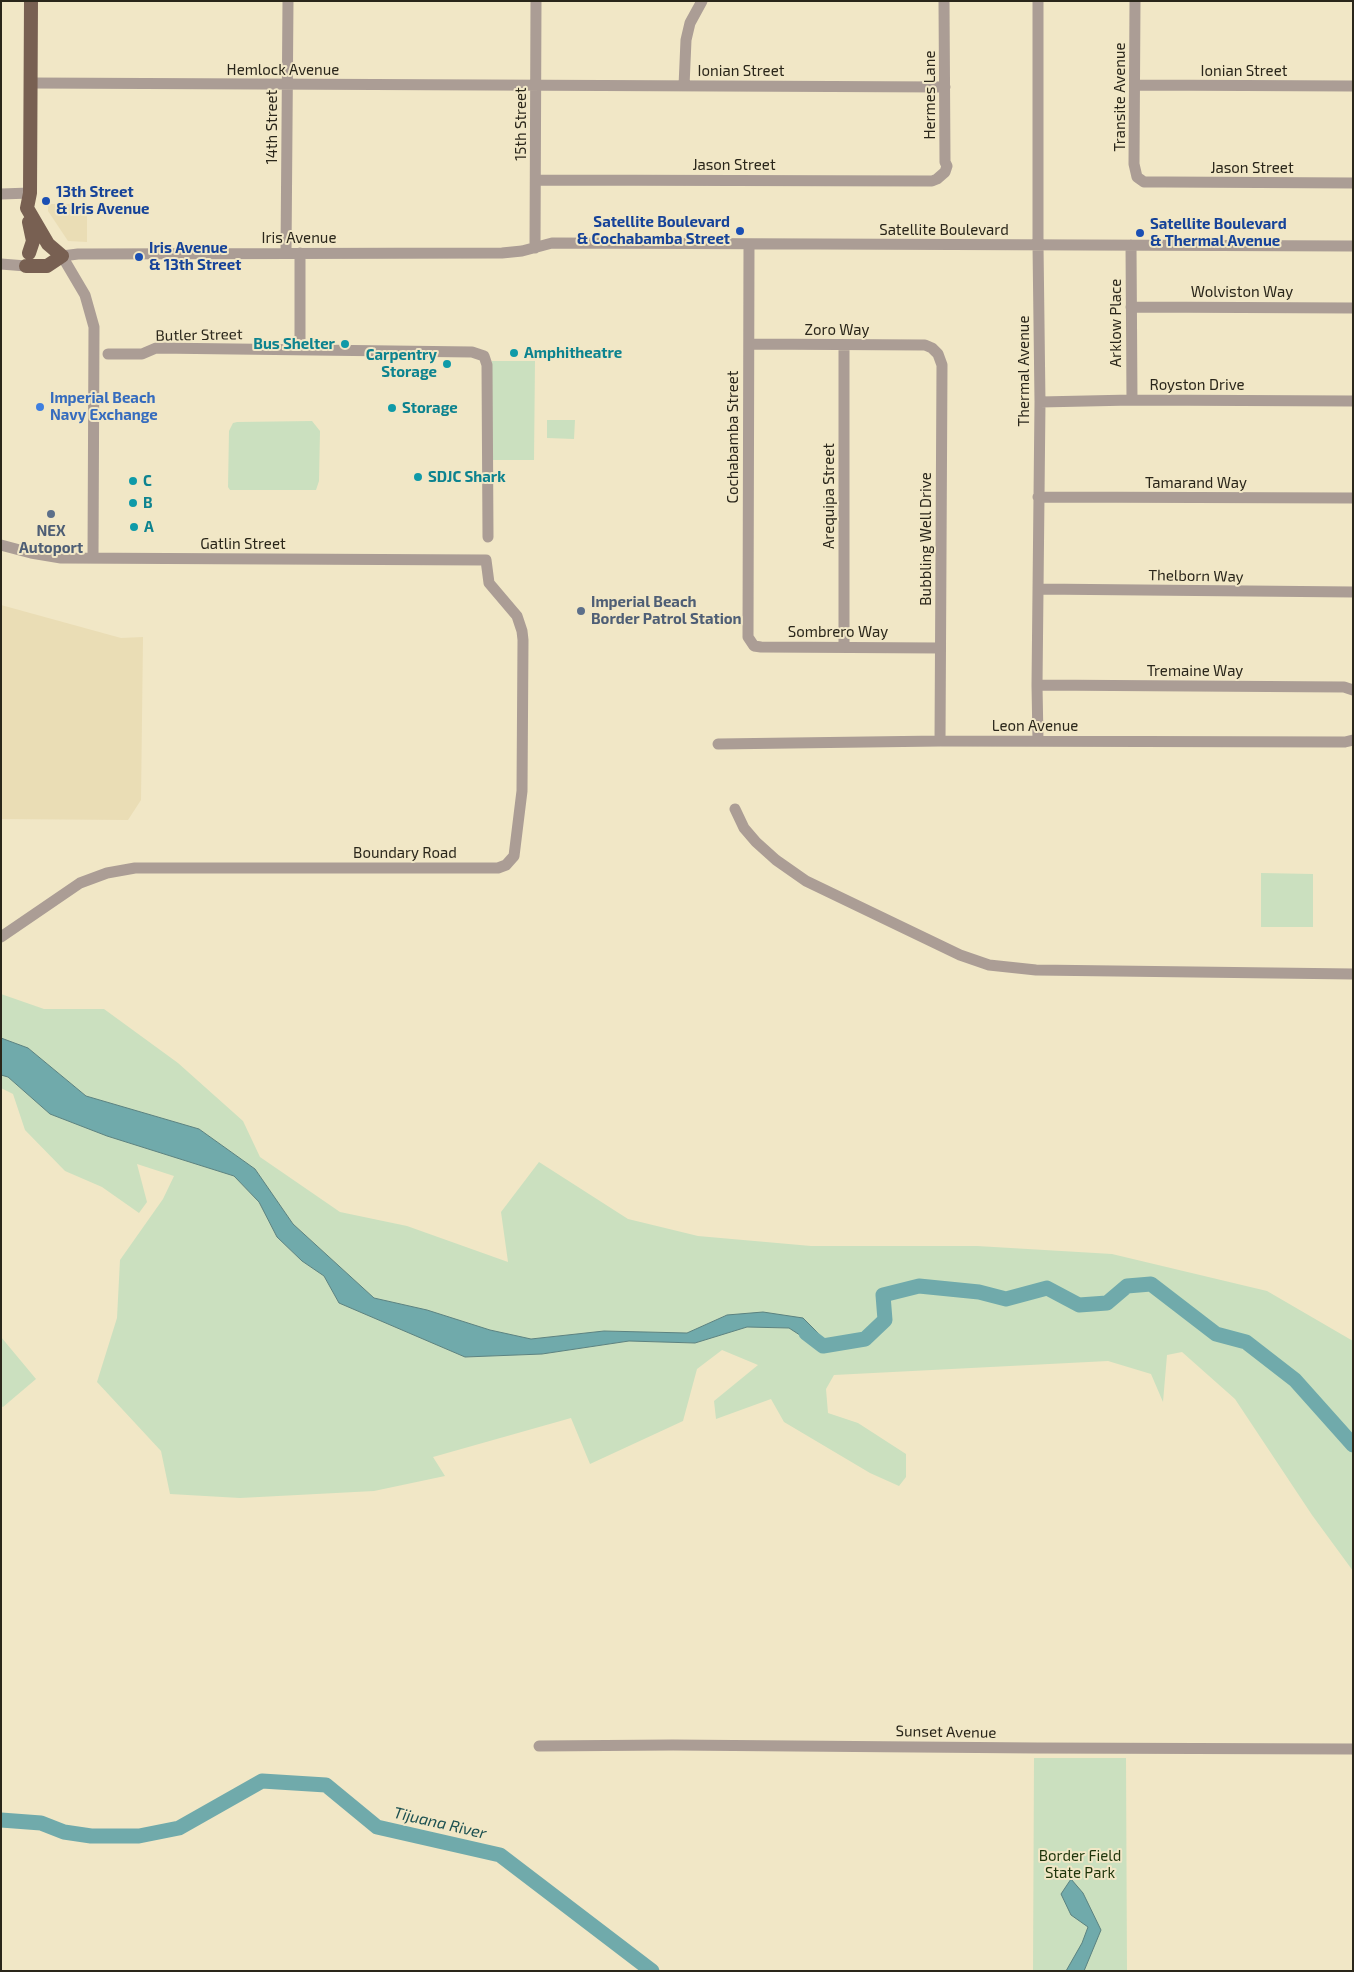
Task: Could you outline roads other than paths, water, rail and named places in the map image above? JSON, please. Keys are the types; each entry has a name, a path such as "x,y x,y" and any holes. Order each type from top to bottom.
{"main road":[{"path":"27,258 33,241 27,208 30,193 31,1"},
{"path":"30,193 62,256"},
{"path":"27,208 48,244 62,256"},
{"path":"27,258 38,252 62,256"}],"street":[{"name":"14th Street","path":"286,252 288,1"},
{"name":"15th Street","path":"535,248 536,1"},
{"path":"684,86 686,40 690,23 702,1"},
{"name":"Hermes Lane","path":"932,181 945,172 947,166 945,162 944,1"},
{"name":"Thermal Avenue","path":"1038,1 1040,402 1038,741"},
{"name":"Transite Avenue","path":"1135,1 1134,171 1137,177 1144,182 1151,182"},
{"name":"Hemlock Avenue","path":"30,83 536,85"},
{"name":"Ionian Street","path":"536,85 945,87"},
{"name":"Ionian Street","path":"1135,85 1353,86"},
{"name":"Jason Street","path":"536,180 932,181"},
{"name":"Jason Street","path":"1151,182 1353,183"},
{"path":"1,194 30,193"},
{"name":"Satellite Boulevard","path":"535,248 552,243 1353,246"},
{"name":"Cochabamba Street","path":"747,630 749,244"},
{"name":"Arklow Place","path":"1131,245 1132,400"},
{"name":"Iris Avenue","path":"62,256 78,254 286,252 502,252 535,248"},
{"path":"300,252 300,350"},
{"path":"62,256 84,295 94,327 93,558"},
{"path":"6,264 27,258"},
{"name":"Wolviston Way","path":"1131,307 1353,308"},
{"name":"Zoro Way","path":"749,344 925,345"},
{"name":"Arequipa Street","path":"844,345 844,646"},
{"name":"Bubbling Well Drive","path":"925,345 932,348 938,354 942,365 940,741"},
{"name":"Butler Street","path":"108,354 142,354 156,348 472,352 484,356 487,365 488,537"},
{"name":"Royston Drive","path":"1040,402 1132,400 1353,401"},
{"name":"Tamarand Way","path":"1038,497 1353,498"},
{"name":"Gatlin Street","path":"1,545 43,556 93,558 486,560"},
{"name":"Boundary Road","path":"1,936 80,883 107,873 136,868 498,868 506,865 514,856 522,791 526,696 522,631 517,616 489,583 486,560"},
{"name":"Thelborn Way","path":"1038,589 1353,592"},
{"name":"Sombrero Way","path":"747,630 748,637 754,646 761,647 940,648"},
{"name":"Tremaine Way","path":"1037,685 1344,687 1353,690"},
{"name":"Leon Avenue","path":"718,744 940,741 1345,742 1353,740"},
{"path":"735,809 744,828 756,842 798,876 960,955 989,966 1036,970 1353,974"},
{"name":"Sunset Avenue","path":"539,1746 683,1745 1353,1749"}],"water":[{"path":"1,1038 28,1048 86,1096 199,1129 255,1169 293,1224 374,1298 427,1310 490,1330 531,1339 604,1331 687,1333 727,1315 763,1312 803,1318 818,1333 823,1350 789,1328 747,1327 695,1343 629,1341 542,1354 465,1357 339,1303 324,1276 302,1261 277,1237 259,1202 234,1176 107,1136 50,1114 8,1077 1,1075"},
{"path":"1071,1879 1083,1893 1101,1930 1084,1971 1066,1971 1082,1943 1088,1927 1071,1915 1061,1894"}],"waterway":[{"path":"806,1333 823,1346 865,1339 885,1320 883,1295 919,1286 979,1292 1006,1299 1047,1288 1079,1305 1107,1303 1127,1286 1151,1284 1216,1334 1246,1342 1295,1380 1353,1445"},
{"name":"Tijuana River","path":"1,1820 41,1823 64,1832 91,1836 139,1836 179,1828 262,1781 326,1785 377,1827 500,1855 652,1971"}],"place":[{"name":"13th Street & Iris Avenue","path":"46,201"},
{"name":"Satellite Boulevard & Cochabamba Street","path":"740,231"},
{"name":"Satellite Boulevard & Thermal Avenue","path":"1140,233"},
{"name":"Iris Avenue & 13th Street","path":"139,257"},
{"name":"Bus Shelter","path":"345,344"},
{"name":"Amphitheatre","path":"514,353"},
{"name":"Carpentry Storage","path":"447,364"},
{"name":"Imperial Beach Navy Exchange","path":"40,407"},
{"name":"Storage","path":"392,408"},
{"name":"SDJC Shark","path":"418,477"},
{"name":"C","path":"133,481"},
{"name":"B","path":"133,503"},
{"name":"NEX Autoport","path":"51,514"},
{"name":"A","path":"134,527"},
{"name":"Imperial Beach Border Patrol Station","path":"581,611"}],"park label":[{"name":"Border Field State Park","path":"1080,1864"}]}
